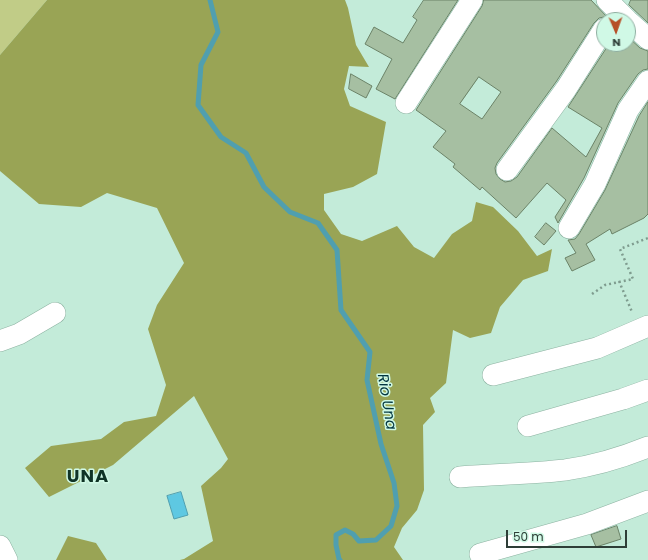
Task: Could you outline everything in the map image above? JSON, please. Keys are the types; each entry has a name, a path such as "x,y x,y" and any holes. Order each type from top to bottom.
{"street":[{"path":"406,103 472,0"},
{"path":"636,29 648,39"},
{"path":"507,170 566,89 596,42"},
{"path":"569,228 596,184 628,110 648,81"},
{"path":"0,341 19,334 55,313"},
{"path":"493,375 597,348 648,326"},
{"path":"528,426 623,399 648,390"},
{"path":"460,476 564,470 590,466 648,447"},
{"path":"480,554 587,524 648,501"},
{"path":"0,546 7,560"}],"path":[{"path":"592,294 605,285 633,279 620,249 648,238"},
{"path":"620,282 632,312 648,326"}],"green space":[{"path":"0,0 47,0 0,55"},
{"path":"47,0 345,0 356,45 369,67 349,66 344,89 350,106 386,122 377,174 353,187 324,194 324,210 341,234 362,241 397,226 414,247 434,258 452,234 472,221 476,202 493,207 518,231 537,256 552,249 548,271 523,280 500,307 491,333 470,338 453,330 446,383 430,398 435,412 423,425 424,490 417,510 402,528 394,547 403,560 180,560 213,541 201,486 221,468 228,459 194,396 113,465 49,497 25,468 51,446 101,439 124,422 156,416 166,385 148,329 157,305 184,263 157,208 107,193 81,207 39,204 0,171 0,55"},
{"path":"68,536 96,543 107,560 56,560"}],"water":[{"path":"181,492 188,515 174,519 167,496"}],"building":[{"path":"424,0 458,0 395,99 376,89 392,59 365,44 374,27 403,43 417,20 413,17"},
{"path":"484,0 591,0 602,12 596,12 596,21 556,82 497,163 495,168 496,174 505,182 511,181 517,177 552,128 586,157 602,128 568,107 604,52 636,52 636,44 640,48 648,51 648,69 643,70 638,74 618,103 584,178 558,223 555,217 566,200 547,183 516,218 482,187 480,190 453,167 455,164 433,147 446,131 416,110 482,6","holes":["479,77 501,92 482,119 460,104"]},
{"path":"631,0 648,0 648,23 629,5"},
{"path":"351,74 372,86 366,98 349,89"},
{"path":"648,102 648,214 644,218 612,234 610,229 586,244 595,260 572,271 565,258 576,253 568,240 575,239 579,234 605,190 639,116"},
{"path":"546,223 556,231 544,245 535,237"},
{"path":"617,526 621,539 596,547 591,535"}],"waterway":[{"name":"Rio Una","path":"210,0 218,32 201,65 198,105 221,137 246,153 264,187 290,212 318,223 337,250 341,310 370,352 367,380 381,444 394,483 397,506 391,526 376,540 359,541 353,534 345,530 336,535 336,545 340,560"}],"district":[{"name":"UNA","path":"88,477"}]}
